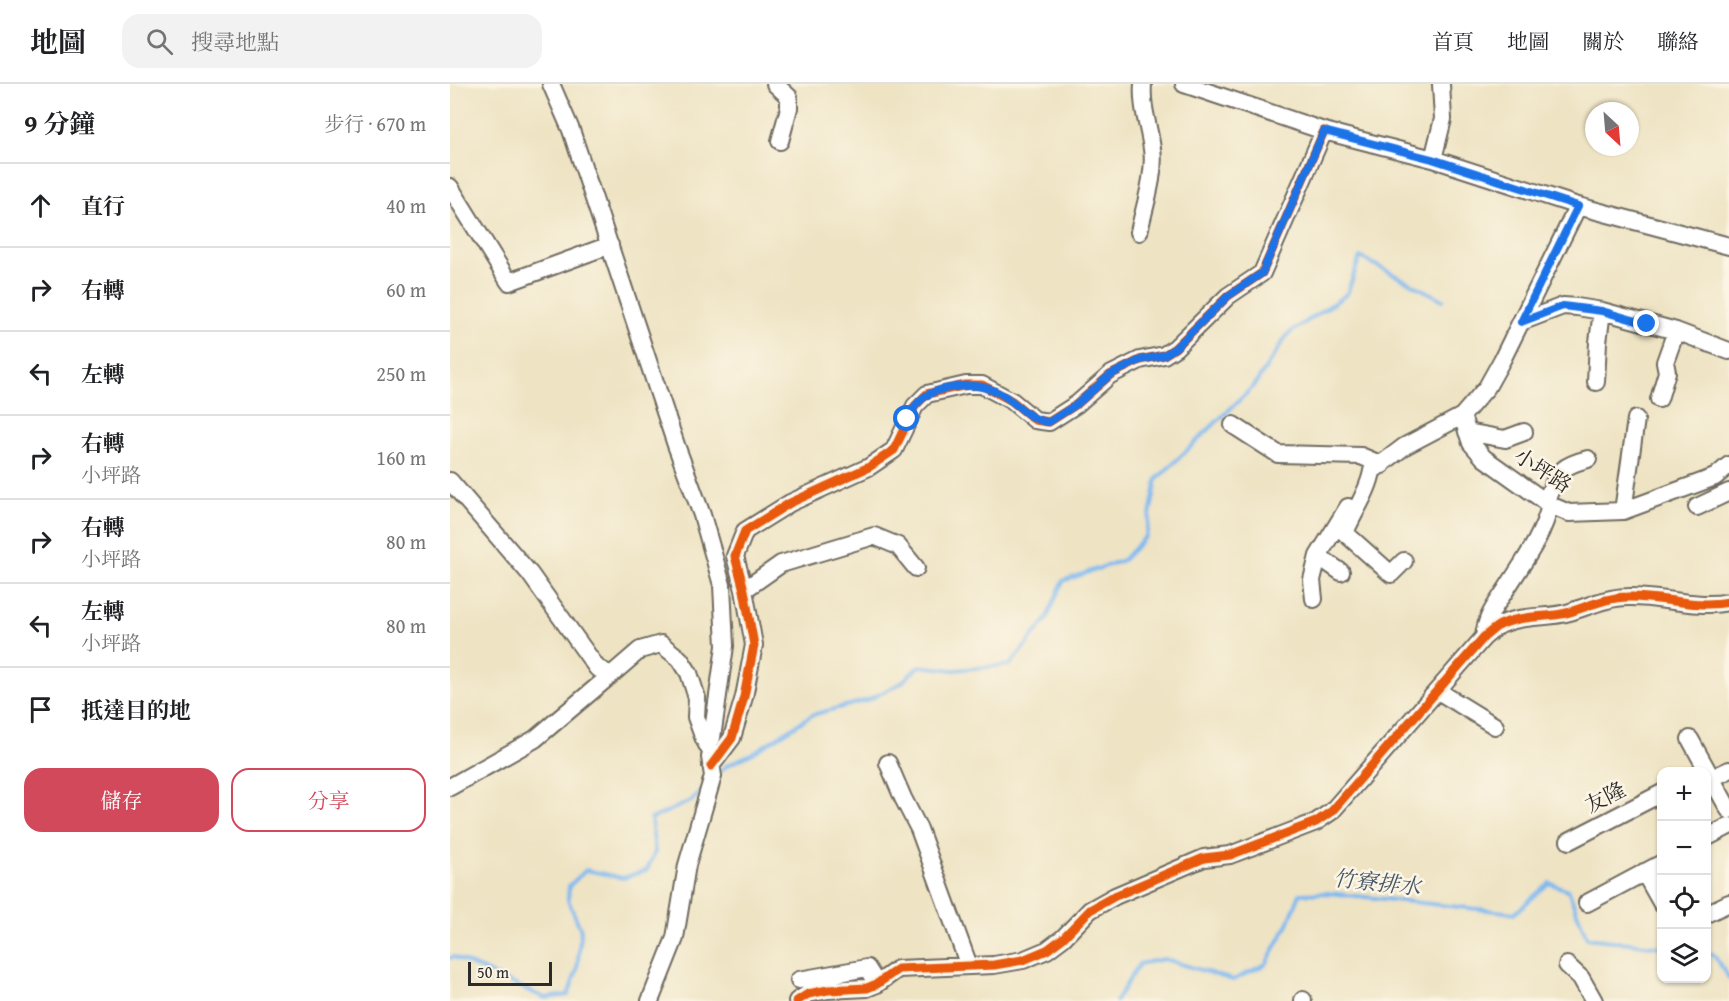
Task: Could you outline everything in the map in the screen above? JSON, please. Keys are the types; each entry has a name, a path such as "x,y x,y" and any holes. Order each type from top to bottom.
{"street":[{"path":"551,84 571,130 676,445 702,514 722,585 725,646 712,738"},
{"path":"775,84 789,98 789,108 780,141"},
{"path":"1139,232 1152,168 1152,150 1142,98 1143,84"},
{"path":"1184,84 1324,131 1432,159 1578,206 1729,246"},
{"path":"1432,159 1443,119 1441,84"},
{"path":"711,772 732,738 754,645 735,555 745,531 790,503 869,467 894,450 915,406 927,394 966,385 982,386 1012,401 1035,420 1049,422 1077,404 1110,375 1140,360 1164,355 1175,348 1228,296 1262,273 1324,131"},
{"path":"450,187 509,282 610,245"},
{"path":"1314,599 1312,580 1318,556 1332,531 1377,468 1405,446 1464,424 1487,387 1521,322 1578,206"},
{"path":"1521,322 1563,306 1602,311 1676,331 1729,351"},
{"path":"1596,382 1602,311"},
{"path":"1659,399 1667,372 1665,362 1676,331"},
{"path":"1623,511 1636,420"},
{"path":"1464,424 1505,439 1524,432"},
{"name":"小坪路","path":"1464,424 1476,450 1484,458 1548,503 1569,513 1623,511 1715,477 1729,465"},
{"path":"1233,425 1278,454 1361,456 1377,468"},
{"path":"1484,638 1485,621 1534,545 1546,522 1548,503 1561,471 1566,465 1588,459"},
{"path":"1377,468 1345,533 1391,574 1404,561"},
{"path":"450,481 530,574 597,668 611,675"},
{"path":"1697,507 1729,492"},
{"path":"744,590 781,564 874,536 898,546 916,568"},
{"path":"1318,556 1341,572"},
{"path":"797,1001 808,994 818,992 867,988 877,984 898,969 994,965 1023,960 1047,950 1063,938 1090,910 1115,896 1204,858 1230,855 1316,822 1332,811 1484,638 1499,626 1528,618 1570,612 1612,599 1637,597 1717,605 1729,602"},
{"path":"450,787 535,739 640,650 661,644 680,658 689,673 697,698 696,717 704,740 712,753 711,772 687,865 675,938 650,1001"},
{"path":"1438,691 1495,726"},
{"path":"1690,739 1705,767"},
{"path":"888,763 920,830 969,966"},
{"path":"1711,773 1729,770"},
{"path":"1711,778 1729,810"},
{"name":"友隆","path":"1569,841 1657,796"},
{"path":"1711,836 1729,826"},
{"path":"1587,903 1657,866"},
{"path":"1644,872 1657,895"},
{"path":"1711,912 1729,903"},
{"path":"1567,965 1581,978 1594,1001"},
{"path":"799,980 867,968 877,984"}],"waterway":[{"path":"717,775 726,766 753,753 812,715 868,700 901,683 919,666 954,670 1010,665 1046,620 1063,581 1123,560 1146,536 1157,479 1254,386 1288,334 1347,294 1360,257 1443,300"},
{"path":"450,958 454,957 545,998 568,995 577,970 581,930 568,900 569,886 586,870 623,878 647,870 655,852 651,819 691,801 703,789"},
{"name":"竹寮排水","path":"1116,1001 1139,964 1164,959 1233,980 1266,964 1288,924 1300,894 1328,893 1515,913 1549,883 1568,890 1587,938 1657,946"},
{"name":"竹寮排水","path":"1711,954 1729,978"}],"cycle path":[{"path":"711,766 732,738 744,697 754,645 735,556 745,531 790,503 869,467 894,450 915,406 927,394 966,385 982,385 1012,401 1035,420 1049,422 1077,404 1110,375 1140,360 1164,355 1175,348 1228,296 1262,273 1324,131"},
{"path":"797,1001 808,994 828,990 867,988 877,984 898,969 994,965 1023,960 1047,950 1063,938 1090,910 1115,896 1204,858 1230,855 1316,822 1332,811 1484,637 1496,627 1507,622 1561,614 1621,597 1704,604 1729,602"}],"route":[{"path":"907,419 915,406 927,394 966,385 982,386 999,393 1035,420 1049,422 1077,404 1110,375 1140,360 1164,355 1175,348 1228,296 1262,273 1324,131 1432,159 1578,206 1521,322 1563,306 1602,311 1647,324"}]}
